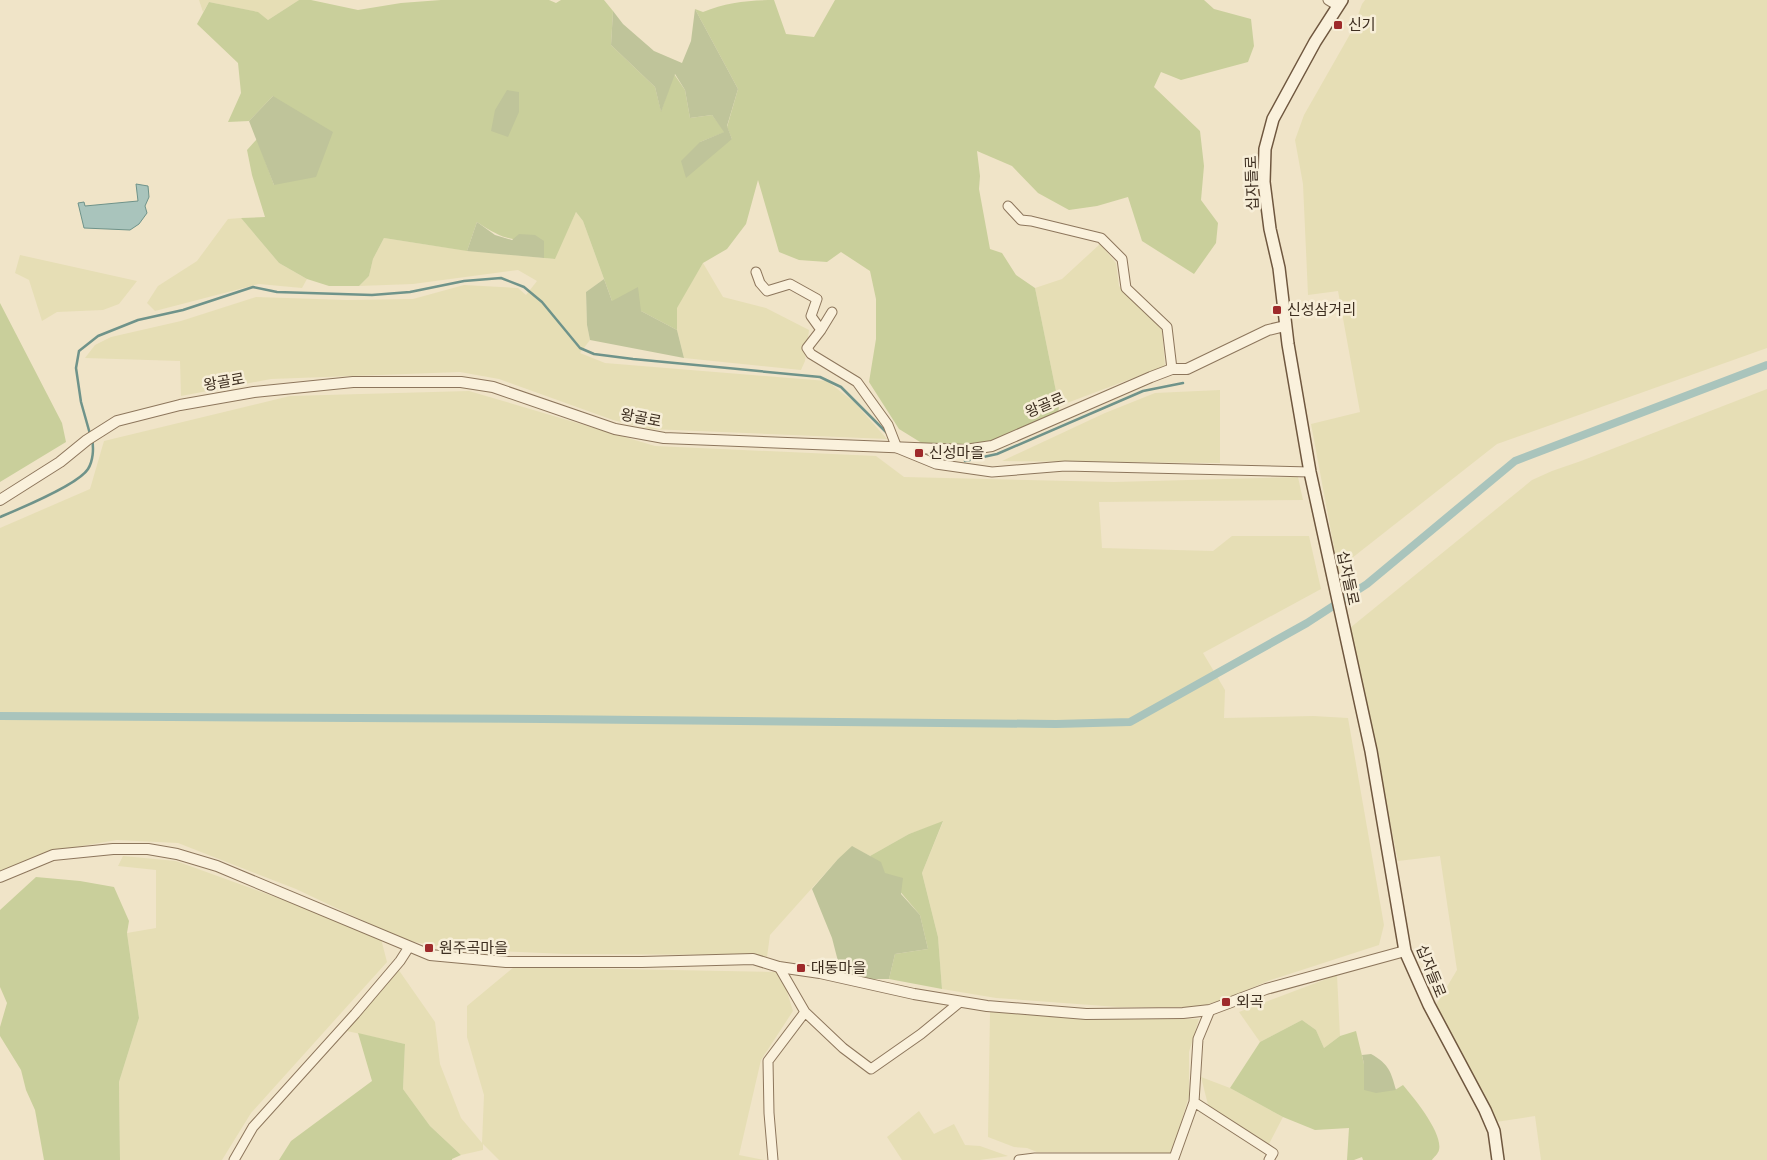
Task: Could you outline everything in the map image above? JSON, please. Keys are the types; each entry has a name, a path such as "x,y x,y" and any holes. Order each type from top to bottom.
{"main road":[{"name":"십자들로","path":"1336,2 1273,119 1265,149 1264,182 1270,229 1284,301 1285,326 1310,472 1371,751 1406,951 1429,1004 1494,1130 1498,1160"}],"street":[{"path":"1008,206 1021,220 1101,238 1122,259 1126,288 1167,327 1172,369"},
{"path":"756,272 760,282 767,291 790,284 818,299 812,316 821,330"},
{"path":"832,312 807,348 811,354 857,382 888,425 897,448 936,464 992,472 1065,466 1310,472"},
{"name":"왕골로","path":"0,500 60,462 117,421 180,405 254,392 353,382 461,382 493,387 615,429 664,438 965,450 992,446 1023,431 1172,369 1187,369 1268,330 1285,326"},
{"path":"0,877 53,855 113,849 148,849 177,854 217,866 430,955 480,961 642,962 753,959 779,967 960,1002 1086,1014 1183,1013 1210,1010 1266,990 1406,951"},
{"path":"234,1160 253,1127 355,1014 400,961 409,947"},
{"path":"779,967 805,1012 843,1048 871,1069 921,1034 960,1002"},
{"path":"1019,1160 1035,1158 1176,1159 1194,1102 1198,1039 1210,1010"},
{"path":"774,1160 769,1113 768,1061 805,1012"},
{"path":"1194,1102 1273,1153 1269,1160"}],"shaded area":[{"path":"199,0 299,0 268,20 257,12 209,2 203,12"},
{"path":"1365,0 1767,0 1767,348 1497,444 1338,569 1311,424 1360,412 1338,291 1308,295 1303,184 1295,140 1304,115 1353,29"},
{"path":"576,212 583,221 604,279 586,292 587,325 590,340 580,353 605,363 827,381 854,402 887,439 650,429 613,420 499,379 460,372 271,379 181,396 180,361 85,358 95,345 111,337 181,321 256,297 347,300 413,299 464,285 518,288 526,295 537,281 518,270 413,284 359,286 369,276 373,259 384,238 462,250 554,259"},
{"path":"241,218 279,263 307,279 302,288 259,284 155,311 147,303 158,286 197,261 228,219"},
{"path":"1100,244 1116,263 1119,286 1162,330 1165,366 1059,406 1035,288 1062,279"},
{"path":"20,255 137,281 119,304 103,310 57,312 42,321 29,280 15,273"},
{"path":"703,263 723,297 766,308 809,330 805,361 801,370 684,358 677,330 676,308"},
{"path":"1767,389 1767,1160 1541,1160 1535,1116 1496,1122 1436,1005 1457,970 1440,856 1398,861 1350,628 1532,480"},
{"path":"1220,390 1220,463 1002,461 1105,413 1155,393"},
{"path":"469,391 655,446 876,456 904,477 1114,482 1298,477 1303,500 1099,502 1102,548 1213,551 1232,536 1309,536 1321,589 1203,653 1225,690 1224,718 1313,716 1348,718 1384,925 1379,945 1268,981 1228,998 1200,1007 1118,1007 996,998 942,989 938,937 922,873 943,822 909,834 870,856 852,847 838,859 770,935 767,957 751,955 566,954 452,949 404,940 296,889 178,843 117,840 58,850 0,873 0,528 90,489 104,441 290,396"},
{"path":"123,856 176,861 380,935 387,962 251,1113 222,1160 120,1160 119,1082 139,1018 127,933 156,928 156,870 118,866"},
{"path":"514,967 776,972 784,982 793,1011 761,1060 739,1155 764,1160 499,1160 483,1144 483,1150 461,1155 430,1126 403,1089 405,1044 347,1031 398,969 435,1022 440,1064 461,1118 482,1143 484,1095 467,1037 467,1006"},
{"path":"1337,975 1340,1036 1324,1048 1316,1030 1302,1020 1260,1042 1239,1012"},
{"path":"990,1012 1199,1019 1189,1052 1189,1096 1172,1153 1037,1152 1027,1148 1014,1147 988,1137"},
{"path":"1201,1077 1230,1088 1283,1117 1269,1144 1208,1105"},
{"path":"919,1111 934,1134 954,1124 965,1145 980,1146 1008,1156 980,1160 902,1160 887,1137"}],"green space":[{"path":"299,0 311,0 358,10 401,3 441,0 549,0 556,3 561,0 604,0 613,11 611,45 655,87 661,111 674,74 685,90 690,118 712,115 725,132 700,142 732,139 727,127 738,89 695,9 703,12 738,2 774,0 786,34 814,37 835,0 1204,0 1214,9 1251,19 1254,46 1248,62 1181,80 1161,72 1154,87 1200,131 1204,166 1201,200 1218,223 1216,243 1194,274 1142,241 1128,197 1097,206 1069,210 1038,193 1012,166 977,151 980,176 979,189 990,249 1002,253 1016,275 1035,288 1059,406 1057,423 1028,436 966,457 946,458 899,429 869,382 876,339 876,299 870,271 841,252 827,262 799,260 779,252 758,180 746,224 727,249 703,263 677,308 677,330 641,311 612,301 583,221 576,212 555,259 544,258 544,241 509,238 495,233 477,222 467,251 384,238 373,259 369,276 359,286 329,286 307,279 279,263 241,218 265,217 252,175 247,150 257,139 274,185 273,96 249,121 228,122 241,93 238,63 197,24 209,2 258,12 268,20"},
{"path":"695,9 738,89 727,126 732,139 686,178 681,161 700,142 724,132 712,115 690,118 685,90 675,74 661,112 655,87 611,45 613,11 623,24 654,51 682,63 691,41"},
{"path":"507,90 519,92 519,112 508,137 491,131 495,110"},
{"path":"273,96 333,132 316,177 274,185 249,121"},
{"path":"477,222 495,235 512,240 519,234 535,235 544,241 544,258 467,251"},
{"path":"604,279 612,301 638,287 641,311 677,330 684,358 590,340 587,325 586,292"},
{"path":"0,303 62,423 66,442 0,482"},
{"path":"943,821 922,873 938,937 942,989 889,979 895,954 928,949 920,915 870,856 909,834"},
{"path":"852,846 881,862 885,873 903,878 901,894 920,915 928,949 895,954 889,979 858,979 840,969 832,938 812,889"},
{"path":"36,877 80,881 114,887 129,921 127,933 139,1018 119,1082 120,1160 44,1160 35,1110 26,1090 21,1070 0,1036 0,1027 7,1003 0,987 0,910"},
{"path":"1302,1020 1316,1030 1324,1048 1340,1036 1356,1031 1364,1064 1364,1090 1395,1090 1403,1085 1427,1116 1437,1134 1439,1150 1432,1160 1363,1160 1362,1157 1347,1160 1349,1128 1315,1130 1283,1117 1230,1088 1260,1042"},
{"path":"358,1033 405,1044 403,1089 430,1126 461,1155 452,1160 279,1160 291,1141 372,1081"},
{"path":"1371,1054 1386,1065 1393,1078 1396,1090 1376,1093 1364,1090 1362,1055"}],"water":[{"path":"136,184 148,186 149,197 145,206 147,213 139,224 130,230 84,228 78,203 84,202 85,206 138,201"}],"waterway":[{"path":"90,434 81,402 76,368 79,351 98,336 138,320 183,310 253,287 277,292 372,295 410,292 464,281 501,278 524,287 542,302 580,348 594,354 820,377 841,387 887,433"},
{"path":"0,716 1056,724 1130,722 1307,623 1367,584 1515,461 1767,365"},
{"path":"965,461 997,454 1143,391 1183,383"},
{"path":"0,517 61,489 82,475 88,469 91,462 93,451 92,439"}],"place":[{"name":"신기","path":"1338,25"},
{"name":"신성삼거리","path":"1277,310"},
{"name":"신성마을","path":"919,453"},
{"name":"원주곡마을","path":"429,948"},
{"name":"대동마을","path":"801,968"},
{"name":"외곡","path":"1226,1002"}]}
